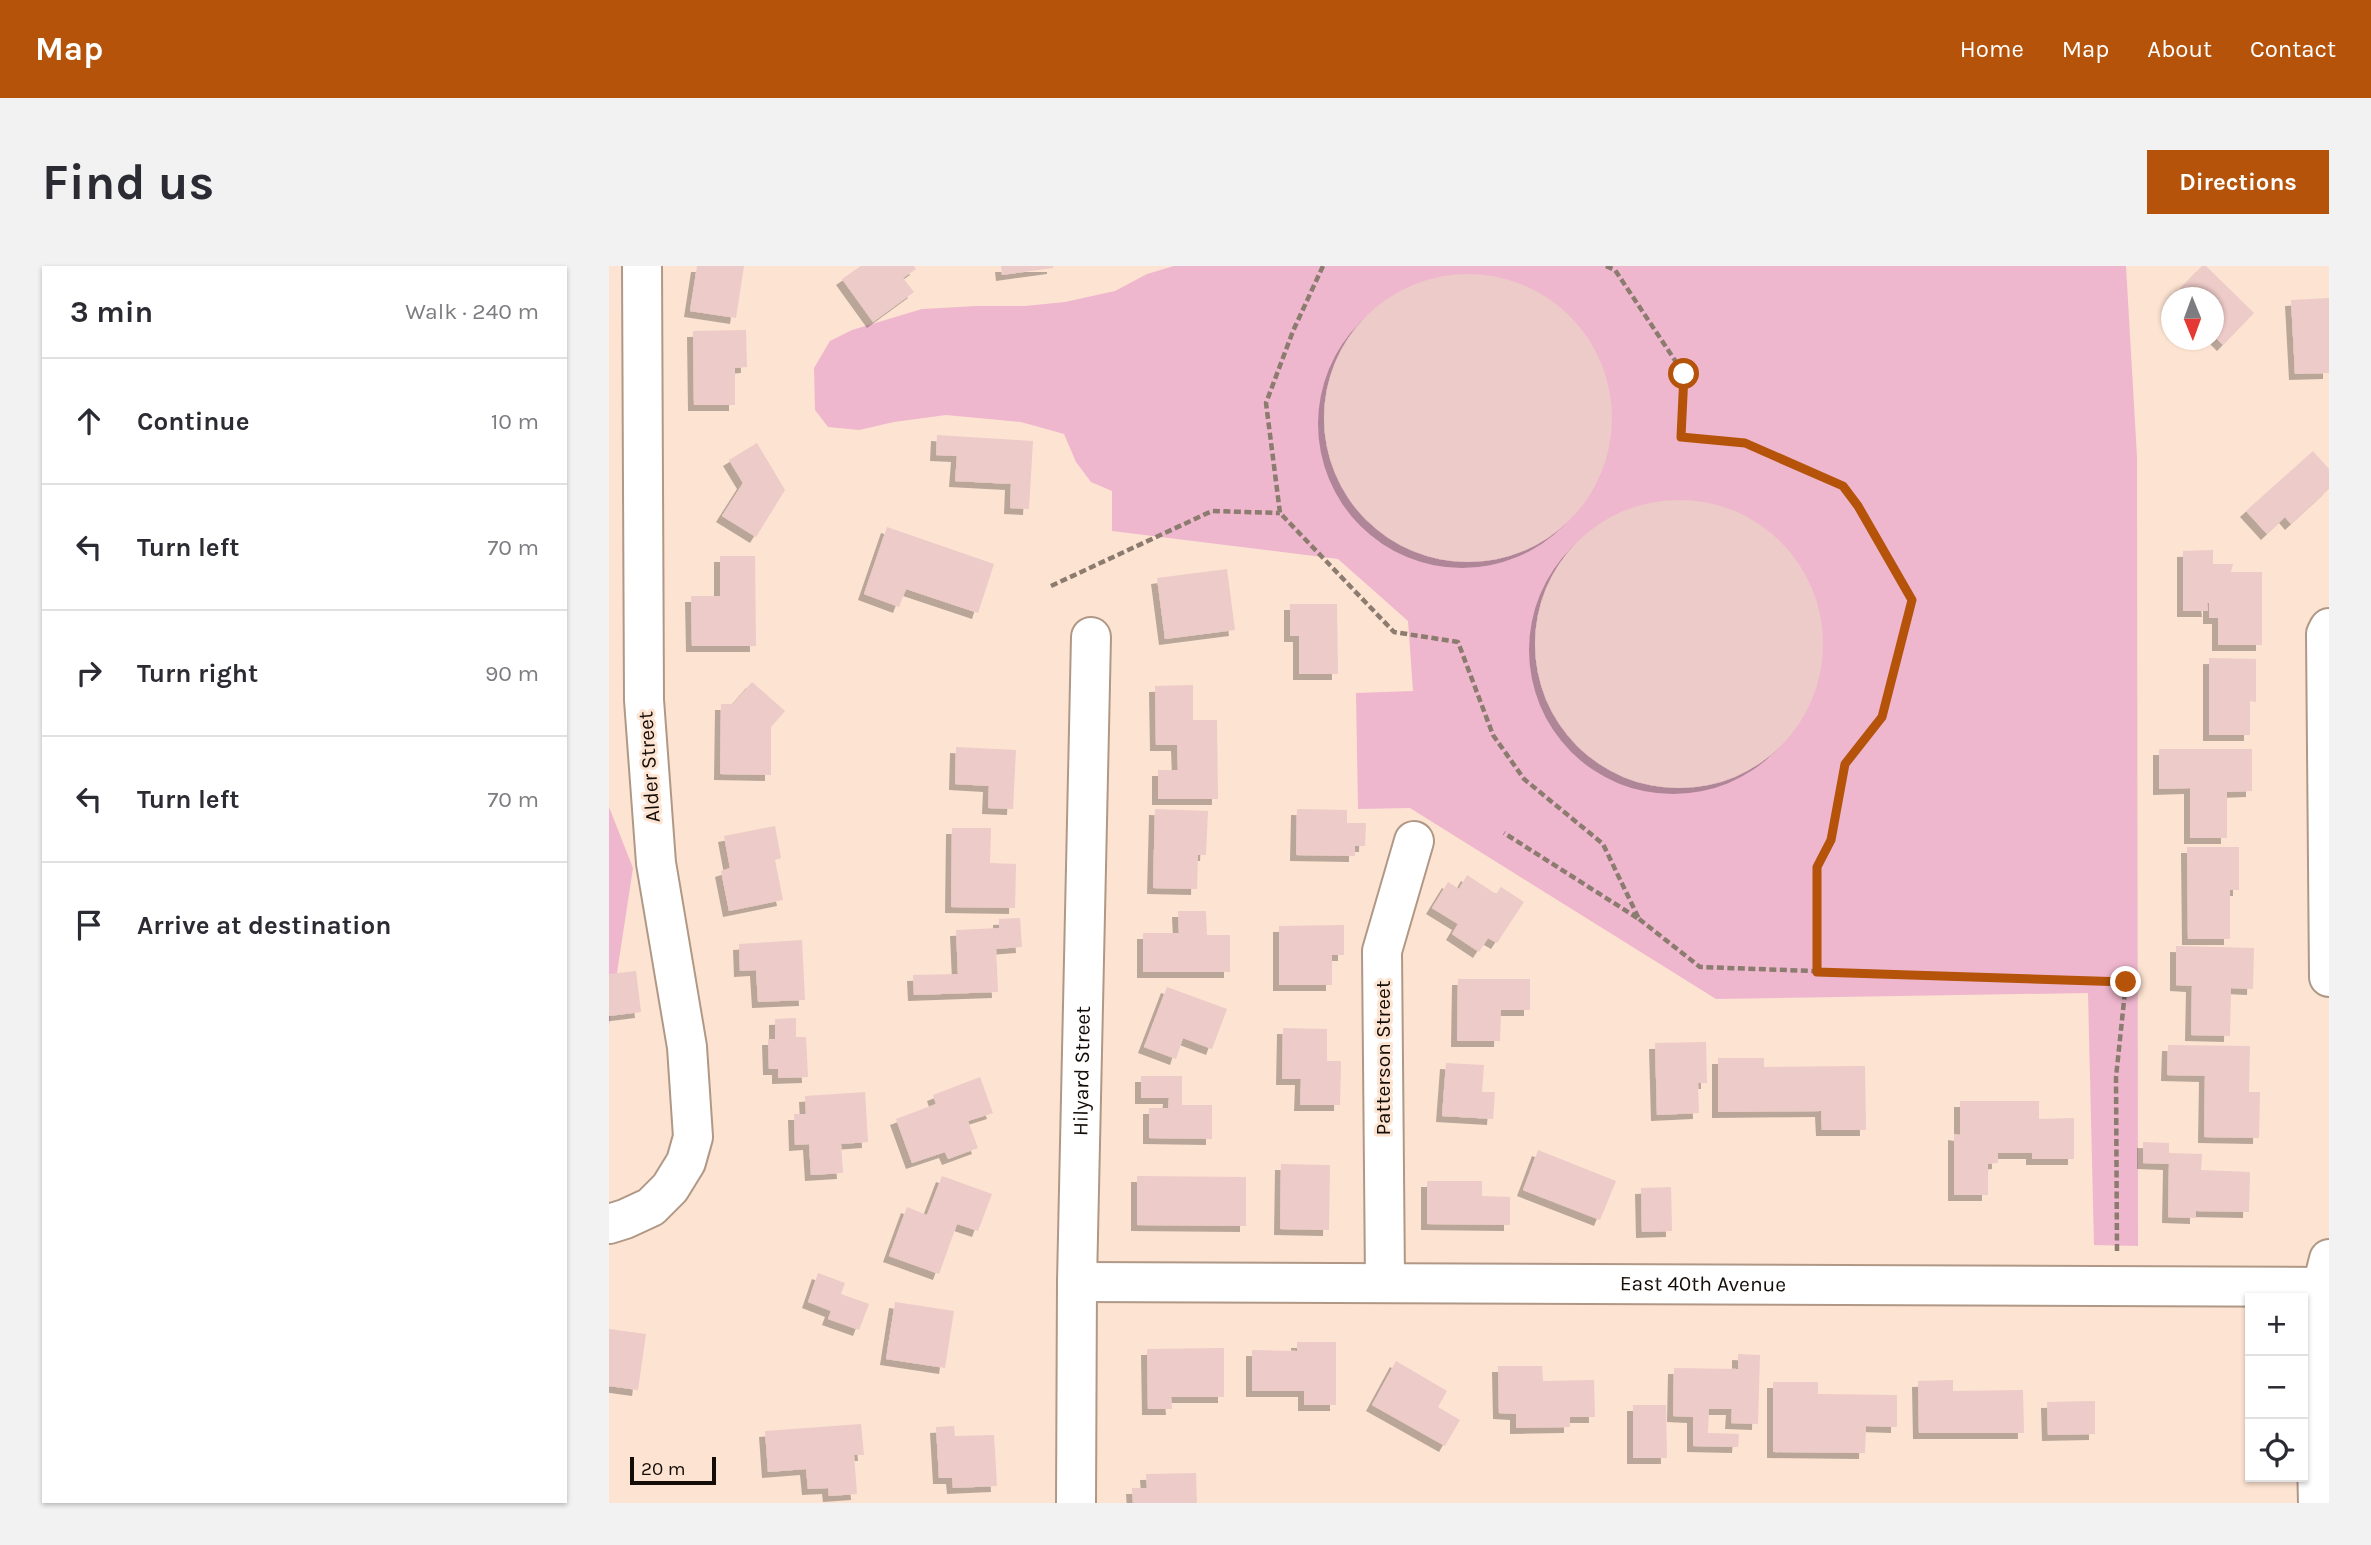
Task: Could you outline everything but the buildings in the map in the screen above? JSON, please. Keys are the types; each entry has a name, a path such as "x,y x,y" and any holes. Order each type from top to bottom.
{"street":[{"name":"Alder Street","path":"609,1224 651,1207 670,1188 685,1162 693,1137 687,1046 656,863 644,700 642,266"},
{"path":"2327,631 2329,977"},
{"name":"Hilyard Street","path":"1076,1503 1077,1282 1091,637"},
{"name":"Patterson Street","path":"1385,1280 1382,951 1414,841"},
{"path":"2318,1503 2314,1319 2327,1277"},
{"name":"East 40th Avenue","path":"1077,1282 1385,1280 1726,1284 2327,1277"}],"path":[{"path":"1323,266 1293,331 1266,403 1280,513 1394,632 1458,642 1493,735 1524,779 1603,844 1639,919"},
{"path":"1606,266 1615,270 1684,374 1681,437 1745,443 1843,486 1858,506 1912,600 1882,717 1845,764 1831,840 1817,867 1817,972"},
{"path":"1051,586 1212,511 1280,513"},
{"path":"1504,833 1639,919 1700,967 2126,982 2116,1077 2117,1252"}],"shaded area":[{"path":"1174,266 2126,266 2137,457 2138,1246 2094,1245 2088,993 1716,999 1410,808 1358,809 1356,693 1413,691 1408,621 1338,559 1112,531 1112,491 1091,482 1076,462 1064,434 1021,422 946,415 859,430 828,427 815,410 814,368 830,341 852,330 922,309 1065,302 1115,291 1147,274"},
{"path":"609,807 633,868 609,1025"}],"route":[{"path":"1684,374 1681,437 1745,443 1843,486 1858,506 1912,600 1882,717 1845,764 1831,840 1817,867 1817,972 2126,982"}]}
